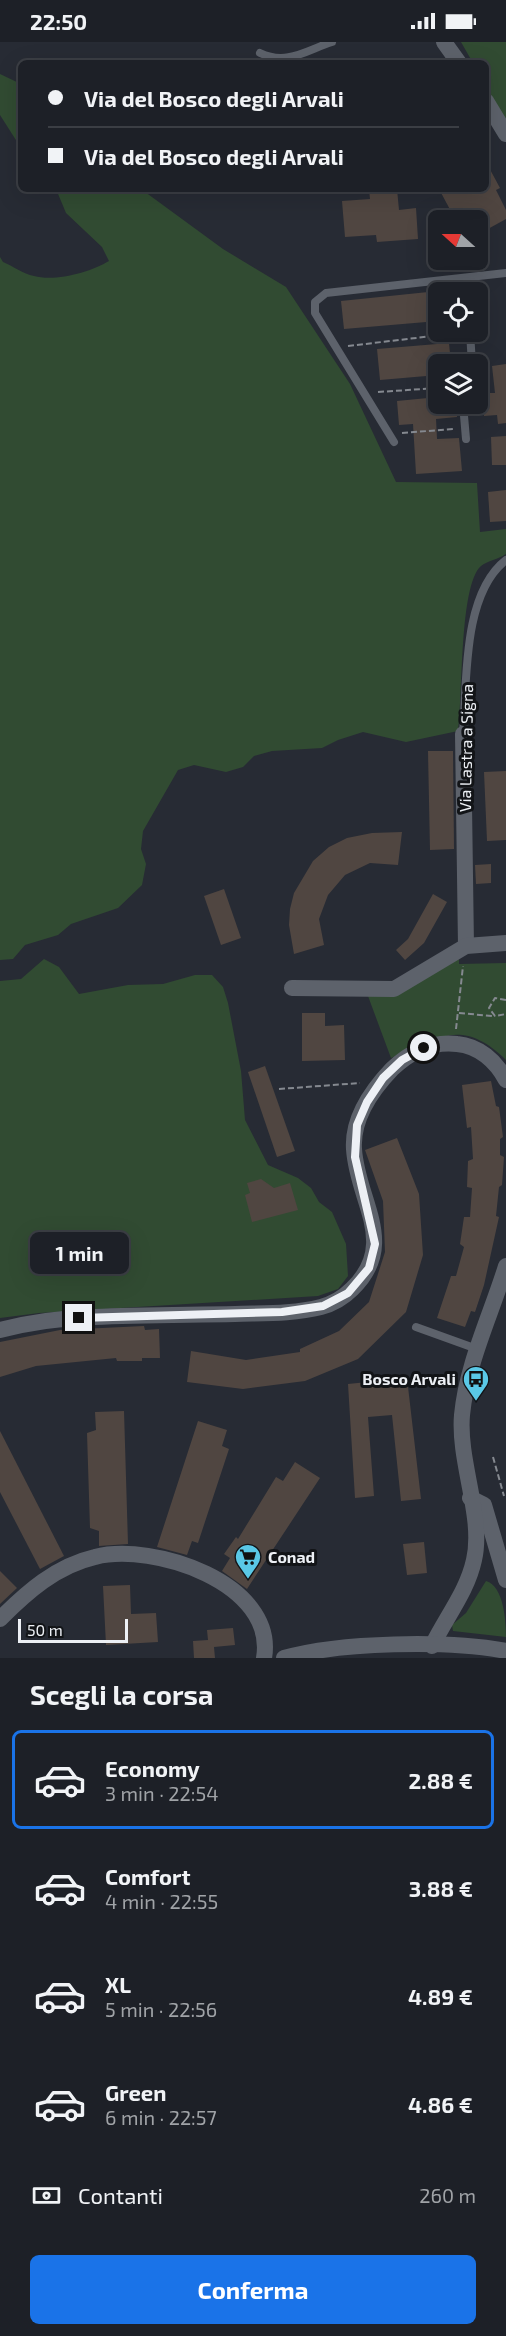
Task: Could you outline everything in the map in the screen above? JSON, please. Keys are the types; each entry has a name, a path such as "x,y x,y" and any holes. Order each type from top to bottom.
{"street":[{"path":"444,42 457,60"},
{"path":"489,106 506,134"},
{"name":"Via Lastra a Signa","path":"463,734 466,946"},
{"path":"292,988 394,989 466,946 506,943"},
{"path":"0,1330 50,1320 93,1317 290,1311 323,1306 342,1297 364,1275 375,1253 374,1229 356,1164 354,1140 363,1109 381,1082 402,1060 417,1051 434,1045 455,1043 483,1052 506,1080"},
{"path":"432,1646 462,1593 473,1566 477,1544 462,1448 462,1416 468,1377 506,1266"},
{"path":"470,1498 484,1506 506,1580"},
{"path":"0,1619 32,1589 63,1569 92,1558 126,1552 156,1556 187,1566 226,1587 254,1610 264,1631 264,1658"},
{"path":"284,1658 331,1648 432,1646 506,1651"}],"lane":[{"path":"260,53 272,59 296,57 332,42"},
{"path":"392,438 315,314 315,302 326,293 506,273"},
{"path":"467,278 467,282"},
{"path":"464,414 466,439"},
{"name":"Via Lastra a Signa","path":"463,734 475,610 491,574 506,560"},
{"path":"417,1327 477,1349"}],"path":[{"path":"336,347 428,337"},
{"path":"364,393 428,389"},
{"path":"392,438 465,428"},
{"path":"455,1043 466,946"},
{"path":"495,1016 490,1012 490,1002 495,998 505,999"},
{"path":"458,1013 495,1016 506,1014"},
{"path":"279,1089 381,1082"},
{"path":"493,1457 504,1496"}],"green space":[{"path":"461,42 506,42 506,122 489,91 489,60 471,60"},
{"path":"0,74 18,83 18,143 0,115"},
{"path":"57,192 145,192 223,249 286,287 350,384 396,482 477,483 480,532 506,529 506,554 481,566 474,577 469,595 465,618 458,731 406,742 363,732 322,748 272,751 254,756 243,767 226,772 194,765 178,770 143,831 141,849 146,864 142,885 118,908 71,924 58,935 25,945 13,959 0,960 0,257 3,262 22,272 43,278 73,275 109,261 102,247 66,213"},
{"path":"44,959 59,967 79,994 128,985 163,984 195,975 212,975 223,987 241,1071 245,1120 268,1165 298,1178 311,1188 319,1202 332,1212 346,1244 348,1276 338,1289 318,1296 39,1313 0,1318 0,981 21,979"},
{"path":"459,959 459,964 506,963 506,1060 490,1047 463,1035 450,1035 436,1039 391,1058 368,996"},
{"path":"486,1581 497,1590 503,1605 506,1637 453,1631 452,1625 466,1613"}],"building":[{"path":"489,168 500,188 496,190 506,210 506,219 488,229 488,210 450,210 441,192 489,192"},
{"path":"369,192 397,192 399,210 416,208 418,239 377,242 376,235 345,237 342,201 370,199"},
{"path":"428,292 428,322 344,329 341,301"},
{"path":"449,343 450,354 428,354 428,376 380,380 377,349"},
{"path":"506,364 506,423 498,424 497,415 484,416 484,414 488,414 488,393 495,393 492,366"},
{"path":"428,398 428,414 457,414 457,417 436,419 437,439 459,438 462,471 416,474 413,424 399,425 397,401"},
{"path":"506,436 506,465 492,465 491,437"},
{"path":"506,490 506,521 490,522 488,492"},
{"path":"428,751 453,751 454,849 430,850"},
{"path":"506,771 506,840 487,841 484,772"},
{"path":"402,832 398,865 370,863 345,875 328,895 319,919 324,945 294,954 289,925 290,909 294,893 313,861 329,847 347,838 372,833"},
{"path":"491,864 491,883 476,884 475,865"},
{"path":"224,889 241,938 221,945 204,896"},
{"path":"433,894 447,902 424,943 405,960 396,950 408,939"},
{"path":"302,1013 325,1013 325,1026 344,1025 345,1060 302,1061"},
{"path":"265,1066 295,1151 277,1157 248,1072"},
{"path":"491,1081 496,1106 499,1107 503,1137 500,1139 500,1155 504,1157 502,1185 499,1187 496,1216 499,1217 484,1285 475,1312 471,1311 465,1327 437,1318 451,1276 456,1276 464,1247 460,1244 464,1217 470,1217 472,1188 467,1187 468,1161 473,1159 471,1127 467,1128 462,1085"},
{"path":"397,1138 419,1194 423,1255 406,1312 358,1359 305,1381 243,1389 187,1382 191,1351 246,1360 300,1352 300,1349 339,1331 369,1302 385,1252 383,1201 365,1150"},
{"path":"261,1179 274,1188 290,1183 298,1210 252,1222 245,1195 250,1193 247,1183"},
{"path":"144,1326 145,1330 159,1329 160,1358 117,1361 116,1358 36,1366 0,1377 0,1342 60,1330"},
{"path":"407,1378 421,1499 401,1501 392,1415 368,1417 374,1496 355,1498 348,1384"},
{"path":"124,1411 128,1544 99,1546 99,1531 90,1528 87,1433 96,1430 95,1412"},
{"path":"198,1421 227,1430 222,1446 229,1449 198,1543 192,1541 187,1555 157,1547"},
{"path":"0,1431 64,1556 40,1569 0,1492"},
{"path":"295,1462 320,1478 247,1589 222,1571 230,1558 224,1554 236,1537 238,1539 276,1477 283,1481"},
{"path":"424,1542 427,1573 407,1575 403,1544"},
{"path":"0,1571 17,1588 0,1604"},
{"path":"130,1585 131,1614 156,1613 158,1642 106,1645 103,1586"},
{"path":"233,1628 235,1645 214,1647 215,1658 194,1658 193,1641 208,1640 207,1630"}],"place":[{"name":"Bosco Arvali","path":"476,1402"},
{"name":"Conad","path":"248,1580"}],"route":[{"path":"79,1318 282,1312 330,1304 348,1293 369,1268 375,1253 374,1229 355,1157 354,1140 357,1125 363,1109 383,1078 402,1060 424,1048"}]}
